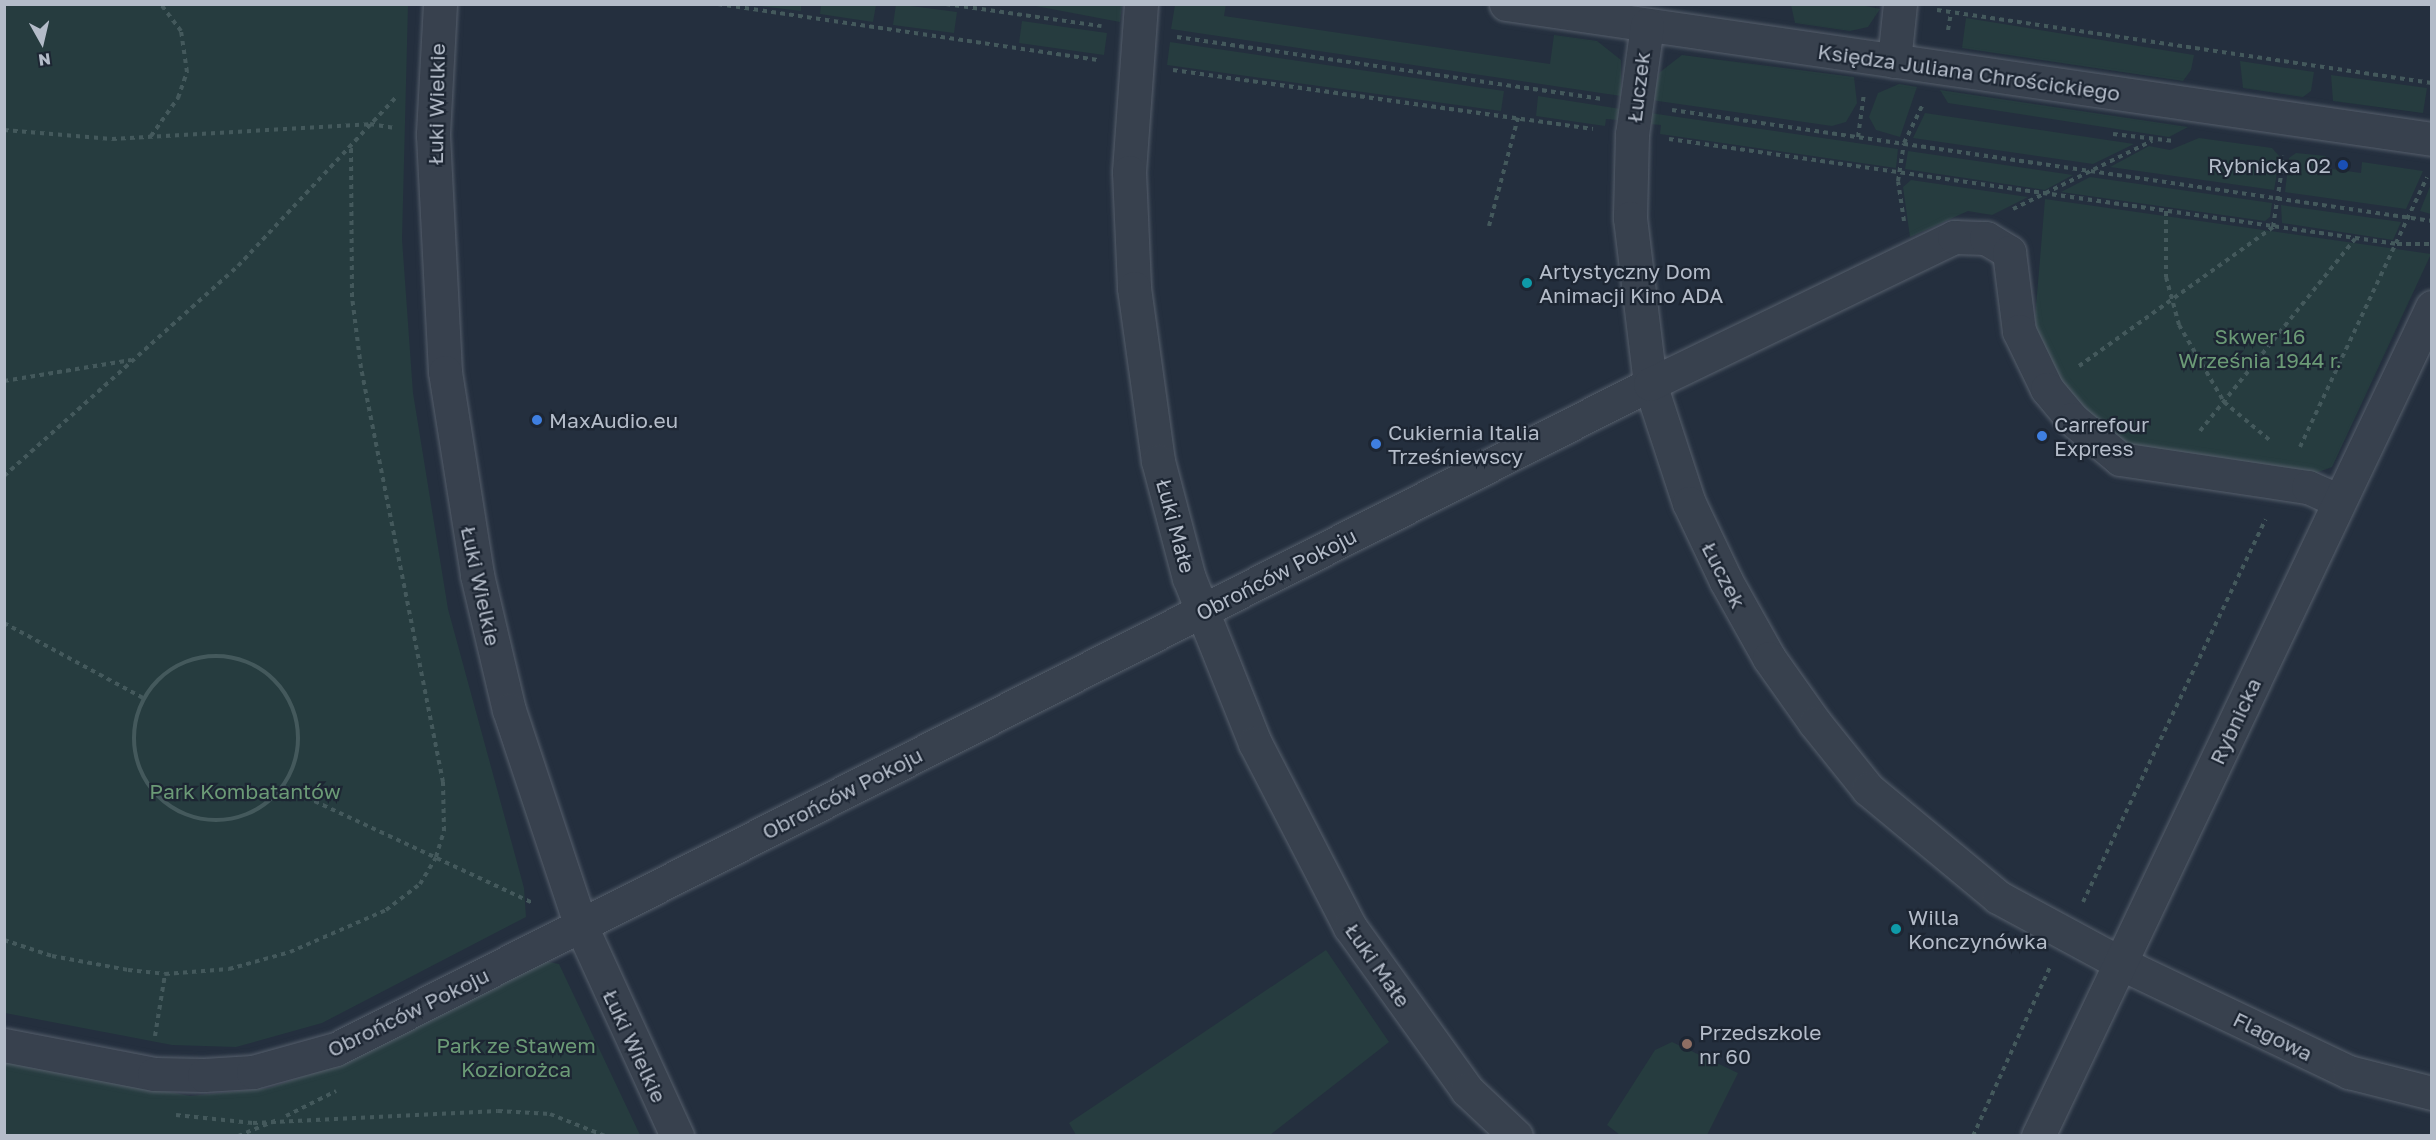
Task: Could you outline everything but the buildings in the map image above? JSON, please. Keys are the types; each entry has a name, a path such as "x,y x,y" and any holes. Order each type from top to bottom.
{"street":[{"name":"Łuki Wielkie","path":"440,4 433,135 438,263 445,372 460,479 509,710 581,926 677,1136"},
{"name":"Łuki Małe","path":"1141,4 1130,172 1134,288 1158,461 1201,612 1255,743 1350,927 1467,1090 1516,1136"},
{"name":"Księdza Juliana Chrościckiego","path":"1506,4 2432,139"},
{"path":"1894,61 1900,4"},
{"name":"Łuczek","path":"1647,25 1632,134 1630,218 1650,384 1689,503 1726,581 1769,658 1815,723 1868,789 1929,845 1998,897 2120,963"},
{"name":"Obrońców Pokoju","path":"4,1045 154,1074 272,1068 336,1049 1650,384 1954,237 1986,238 2009,252 2019,331 2047,389"},
{"name":"Rybnicka","path":"2038,1136 2432,307"},
{"path":"2047,389 2072,419 2120,459 2172,467 2289,470 2308,487 2339,501"},
{"name":"Flagowa","path":"2120,963 2349,1072 2432,1093"}],"path":[{"path":"150,136 178,98 187,72 181,31 161,4"},
{"path":"718,4 1110,62"},
{"path":"946,4 1114,28"},
{"path":"1932,10 2432,83"},
{"path":"1163,35 1609,101"},
{"path":"1164,69 1598,129"},
{"path":"4,476 238,266 403,89"},
{"path":"1922,251 1900,173 1904,143 1927,96"},
{"path":"1662,108 2432,220"},
{"path":"1489,226 1518,118"},
{"path":"4,130 150,136 370,124 401,128"},
{"path":"1656,138 2397,244 2432,243"},
{"path":"2020,206 2152,140"},
{"path":"4,940 52,956 165,974 259,962 360,924 406,897 436,857 444,831 443,782 361,368 352,297 351,144"},
{"path":"2047,389 2273,227 2286,147"},
{"path":"1973,1136 2065,934 2432,168"},
{"path":"2166,211 2170,303 2224,402 2289,470"},
{"path":"2172,467 2356,238"},
{"path":"4,381 132,360"},
{"path":"4,623 143,698"},
{"path":"201,657 241,660 270,675 295,717 293,765 282,786 256,808 225,819 181,812 147,784 138,763 135,719 143,698 158,679 201,657"},
{"path":"282,786 533,903"},
{"path":"153,1048 165,974"},
{"path":"238,1136 284,1118 498,1111 550,1114 605,1136"}],"green space":[{"name":"Park Kombatantów","path":"5,4 408,5 402,239 413,393 448,609 524,888 526,917 322,1023 236,1047 172,1045 5,1013"},
{"path":"801,4 801,11 752,5"},
{"path":"896,4 957,12 954,33 893,25"},
{"path":"1025,4 1121,4 1122,5 1120,22"},
{"path":"1226,4 1224,16 1550,64 1554,35 1597,41 1621,60 1621,96 1171,29 1175,5"},
{"path":"821,5 876,5 873,22 820,14"},
{"path":"1791,5 1861,5 1880,9 1868,27 1850,31 1795,23"},
{"path":"1966,18 2194,55 2191,70 2183,81 1962,48"},
{"path":"1022,21 1107,33 1104,55 1019,43"},
{"path":"1170,42 1504,91 1501,111 1167,65"},
{"path":"1682,55 1854,77 1857,103 1846,122 1832,126 1651,100 1660,72"},
{"path":"2240,61 2314,72 2311,91 2303,97 2243,88"},
{"path":"2331,75 2427,88 2423,113 2333,101"},
{"path":"1899,84 1917,87 1900,137 1876,130 1869,117 1878,93"},
{"path":"1940,90 2188,127 2169,137 1948,103"},
{"path":"1538,96 1621,109 1619,120 1606,119 1605,126 1536,116"},
{"path":"1650,113 1898,149 1896,168 1660,134 1661,125 1649,124"},
{"path":"1925,113 2134,144 2093,164 1913,138"},
{"path":"2199,138 2272,148 2280,157 2274,190 2110,167 2149,146 2170,150"},
{"path":"1908,151 2073,175 2045,190 1905,169"},
{"path":"2296,153 2326,156 2325,168 2361,173 2362,162 2423,171 2406,209 2285,192 2289,158"},
{"path":"2090,177 2272,203 2270,217 2265,221 2061,192"},
{"path":"1911,180 2028,197 1992,215 1968,211 1910,237 1903,187"},
{"path":"2431,184 2432,214 2420,211"},
{"name":"Skwer 16 Września 1944 r.","path":"2045,199 2431,254 2332,467 2313,474 2139,447 2119,441 2074,407 2038,337 2035,319"},
{"path":"2281,205 2401,222 2393,240 2282,223"},
{"path":"1326,950 1389,1042 1270,1135 1076,1135 1069,1123"},
{"name":"Park ze Stawem Koziorożca","path":"535,959 559,964 640,1135 5,1135 4,1060 190,1096 269,1088 334,1066"},
{"path":"1672,1042 1738,1073 1707,1135 1620,1135 1607,1125 1655,1050"}],"place":[{"name":"Rybnicka 02","path":"2343,165"},
{"name":"Artystyczny Dom Animacji Kino ADA","path":"1527,283"},
{"name":"MaxAudio.eu","path":"537,420"},
{"name":"Carrefour Express","path":"2042,436"},
{"name":"Cukiernia Italia Trześniewscy","path":"1376,444"},
{"name":"Willa Konczynówka","path":"1896,929"},
{"name":"Przedszkole nr 60","path":"1687,1044"}]}
